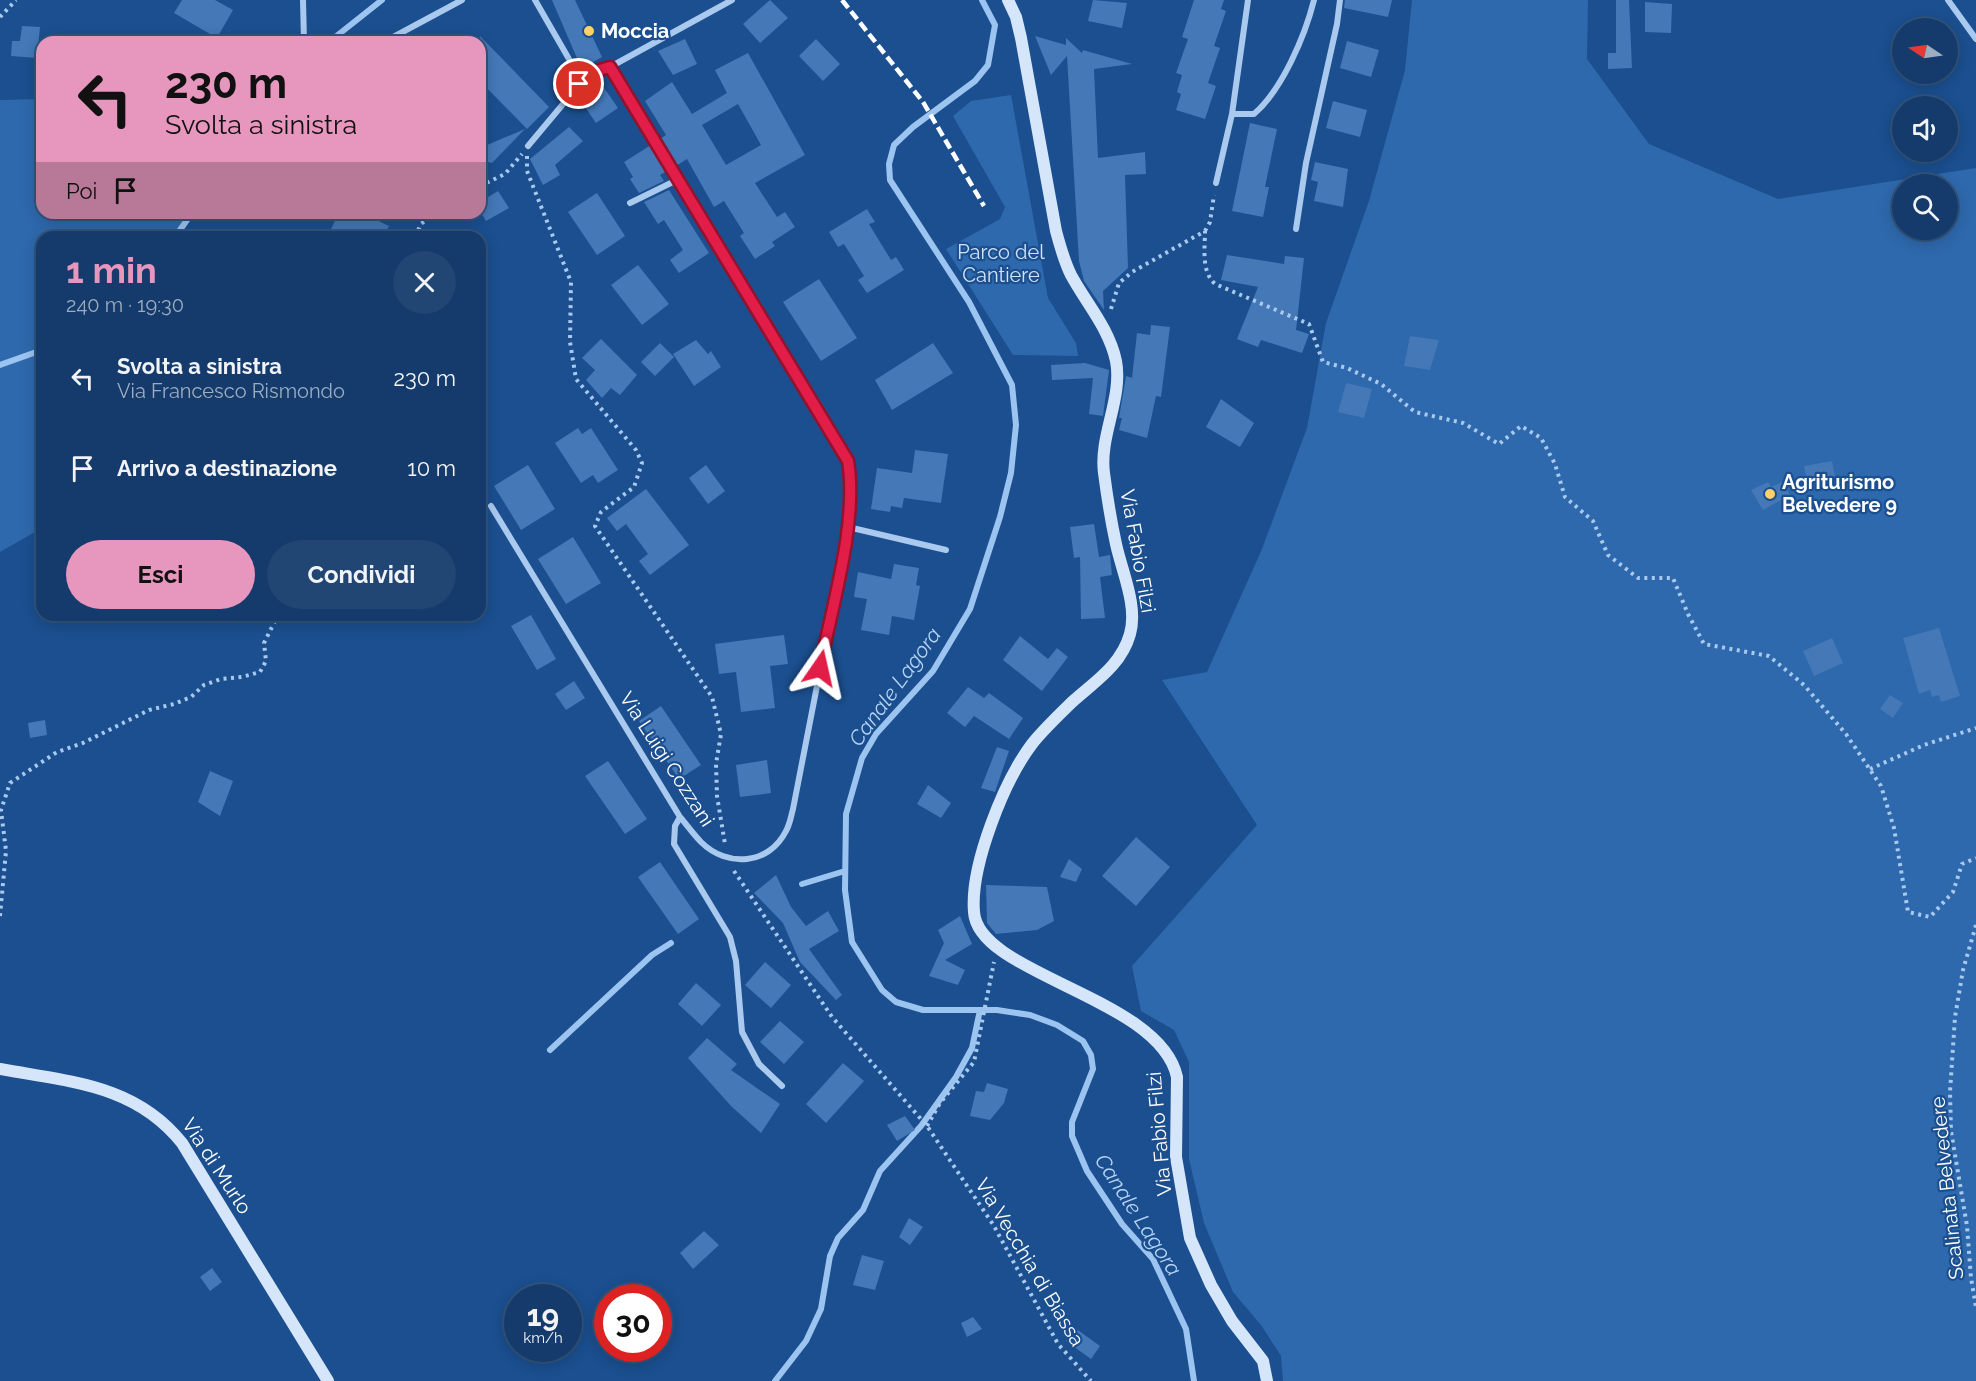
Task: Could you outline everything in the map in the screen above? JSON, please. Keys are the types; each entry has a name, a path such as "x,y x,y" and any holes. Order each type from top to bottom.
{"street":[{"path":"303,0 304,36"},
{"path":"395,36 462,0"},
{"path":"535,0 573,66 589,73"},
{"path":"528,146 589,73 610,67 732,0"},
{"name":"Via Fabio Filzi","path":"1008,0 1016,17 1021,38 1062,255 1102,326 1116,362 1115,392 1103,469 1115,541 1132,611 1130,635 1118,662 1071,703 1032,743 1008,781 977,877 976,926 991,944 1146,1031 1167,1054 1177,1077 1176,1157 1190,1238 1211,1285 1232,1321 1263,1361 1267,1381"},
{"path":"1216,183 1232,114 1248,0"},
{"path":"1232,114 1254,114 1267,103 1305,34 1314,0"},
{"path":"1296,229 1306,163 1337,24 1340,0"},
{"path":"1948,0 1976,39"},
{"path":"610,67 848,461 851,482 848,526 787,830 777,845 764,855 750,860 729,858"},
{"path":"630,203 678,179"},
{"name":"Via Luigi Cozzani","path":"491,506 680,817 702,843 718,855 729,858"},
{"path":"848,526 946,550"},
{"path":"680,817 675,826 674,843 730,937 736,961 742,1032 759,1064 782,1086"},
{"name":"Via di Murlo","path":"0,1069 104,1090 141,1105 164,1121 182,1143 328,1381"}],"path":[{"path":"0,17 16,0"},
{"path":"486,183 505,174 528,146"},
{"name":"Via Vecchia di Biassa","path":"528,146 527,171 571,282 570,342 576,379 636,450 642,463 634,487 601,512 595,526 712,697 721,734 716,764 717,796 729,858 738,878 832,1017 927,1126 994,1226 1058,1344 1091,1381"},
{"path":"1216,183 1210,222 1205,231 1204,259 1209,278 1215,284 1309,324 1323,362 1347,368 1381,384 1415,412 1463,423 1499,444 1521,426 1541,438 1555,464 1566,497 1593,521 1608,555 1638,578 1673,578 1704,644 1769,656 1803,685 1846,734 1881,786 1894,828 1908,912 1930,917 1953,892 1962,864 1976,858"},
{"path":"418,231 421,224 427,219"},
{"path":"1111,309 1119,283 1132,272 1205,231"},
{"path":"0,916 6,851 1,810 10,783 57,752 83,743 149,710 174,704 189,695 191,697 204,685 221,679 260,672 266,661 264,643 275,621"},
{"path":"1870,769 1924,745 1976,728"},
{"name":"Scalinata Belvedere","path":"1976,925 1963,970 1955,1017 1950,1092 1952,1131 1967,1226 1976,1307"},
{"path":"927,1126 940,1103 974,1062 990,993 994,964 991,944"}],"green space":[{"path":"1412,0 1588,0 1587,59 1649,144 1778,199 1892,181 1892,240 1958,240 1958,174 1938,174 1976,168 1976,1381 1283,1381 1281,1356 1261,1325 1233,1292 1204,1223 1189,1159 1189,1062 1174,1030 1141,1011 1132,966 1257,825 1162,680 1207,672 1262,549 1307,428 1326,323 1369,201 1405,70"},
{"path":"91,34 137,36 89,36"},
{"name":"Parco del Cantiere","path":"1011,95 1048,298 1076,343 1078,356 1013,355 946,249 1000,219 1005,207 953,116 971,101"},
{"path":"36,99 36,219 189,219 182,231 36,231 36,531 0,552 0,100"}],"building":[{"path":"182,0 215,0 233,10 218,36 214,36 174,13"},
{"path":"552,0 575,0 602,57 586,66 579,63"},
{"path":"770,0 788,18 760,43 743,24"},
{"path":"1093,0 1127,3 1122,28 1088,21"},
{"path":"1194,0 1224,0 1221,9 1226,11 1214,46 1220,48 1208,83 1216,86 1205,119 1176,110 1181,94 1177,92 1182,75 1176,73 1188,39 1182,37"},
{"path":"1345,0 1392,0 1388,17 1344,8"},
{"path":"1616,0 1629,0 1632,68 1608,69 1608,53 1616,53"},
{"path":"1645,2 1672,4 1671,33 1645,32"},
{"path":"22,26 40,27 39,36 36,36 36,58 11,56 12,41 20,41"},
{"path":"1035,36 1066,45 1066,38 1082,53 1083,50 1132,64 1094,69 1098,158 1145,152 1146,174 1125,175 1128,268 1103,291 1104,310 1084,281 1079,261 1067,56 1051,75"},
{"path":"685,39 697,64 673,75 658,51"},
{"path":"816,39 840,64 823,81 799,56"},
{"path":"1347,41 1379,50 1371,77 1340,68"},
{"path":"486,42 549,107 527,129 486,87"},
{"path":"748,53 805,155 755,183 777,217 785,212 795,227 772,242 775,246 755,259 740,236 744,233 724,201 714,207 687,159 676,166 660,139 666,135 645,101 672,82 692,114 727,93 715,70","holes":["738,104 761,145 726,165 702,125"]},
{"path":"600,82 618,108 596,123 579,98"},
{"path":"1333,101 1367,110 1360,137 1326,128"},
{"path":"1250,123 1277,129 1265,187 1269,187 1263,217 1232,211"},
{"path":"569,127 583,141 555,165 560,175 543,185 530,159"},
{"path":"525,129 492,163 486,162 486,145"},
{"path":"651,145 667,171 660,175 664,181 639,193 630,179 633,177 624,162"},
{"path":"1315,162 1348,169 1343,207 1314,201 1318,182 1311,180"},
{"path":"669,190 709,253 679,273 670,260 683,250 664,220 658,224 644,202"},
{"path":"498,191 509,208 486,221 486,198"},
{"path":"597,193 625,236 597,255 568,212"},
{"path":"867,209 875,222 869,224 891,260 896,257 904,270 867,293 858,280 864,276 844,244 838,247 829,232"},
{"path":"336,219 374,219 389,226 386,231 330,231"},
{"path":"1227,255 1284,264 1285,256 1304,258 1296,330 1309,334 1302,353 1261,340 1258,347 1237,339 1258,287 1221,280"},
{"path":"638,265 669,304 642,325 611,285"},
{"path":"819,279 857,338 821,361 783,302"},
{"path":"1151,325 1170,327 1161,397 1156,396 1147,438 1119,430 1122,418 1119,418 1126,376 1132,378 1137,333 1150,335"},
{"path":"1410,336 1439,340 1430,370 1404,366"},
{"path":"601,339 637,375 620,395 611,388 602,398 586,380 595,370 582,358"},
{"path":"696,340 708,354 711,351 721,367 694,386 673,354"},
{"path":"660,343 674,357 655,376 641,362"},
{"path":"933,343 953,373 892,410 875,380"},
{"path":"1085,363 1109,370 1103,416 1089,414 1093,378 1052,380 1051,365"},
{"path":"1346,383 1372,389 1364,418 1338,412"},
{"path":"1221,399 1254,423 1240,447 1206,427"},
{"path":"578,428 582,434 591,428 618,470 598,483 593,475 581,483 555,443"},
{"path":"915,450 948,454 941,503 904,498 902,508 891,506 890,512 871,509 877,468 912,473"},
{"path":"1832,461 1835,477 1807,482 1804,466"},
{"path":"528,465 555,509 521,530 494,486"},
{"path":"706,465 725,491 708,504 689,478"},
{"path":"1768,482 1771,487 1782,482 1790,495 1763,510 1751,490"},
{"path":"646,489 689,545 650,575 639,561 648,554 626,524 617,531 607,518"},
{"path":"1094,524 1099,557 1110,555 1112,575 1100,577 1105,618 1081,619 1080,557 1074,558 1070,527"},
{"path":"573,537 601,583 566,604 538,559"},
{"path":"894,564 919,568 916,585 920,586 914,620 892,616 889,635 861,630 867,599 854,597 858,572 891,579"},
{"path":"531,615 556,659 537,670 511,626"},
{"path":"1939,628 1960,696 1941,702 1939,695 1932,697 1930,690 1919,694 1903,638"},
{"path":"784,635 788,664 770,666 775,708 741,712 736,672 719,674 715,644"},
{"path":"1020,636 1048,659 1057,648 1068,657 1042,691 1003,660"},
{"path":"1832,638 1843,663 1814,676 1803,651"},
{"path":"574,681 585,698 566,710 555,694"},
{"path":"968,687 984,698 989,693 1023,718 1009,739 974,716 965,727 947,713"},
{"path":"1890,695 1903,703 1893,718 1880,709"},
{"path":"661,706 701,765 679,779 639,721"},
{"path":"45,720 47,735 30,738 28,723"},
{"path":"997,747 1009,751 995,792 981,788"},
{"path":"767,760 771,793 740,797 736,765"},
{"path":"608,761 647,819 625,834 585,776"},
{"path":"210,771 233,781 220,816 198,802"},
{"path":"928,785 951,803 941,818 917,804"},
{"path":"1136,837 1170,867 1136,906 1102,876"},
{"path":"1069,859 1082,869 1076,882 1060,877"},
{"path":"660,862 699,919 678,934 638,877"},
{"path":"776,875 791,907 806,926 828,911 839,931 809,949 842,995 836,1000 800,962 783,923 754,893"},
{"path":"986,885 1047,887 1054,921 1037,930 996,934 987,923"},
{"path":"960,916 972,944 945,960 965,970 958,985 929,976 944,943 938,930"},
{"path":"765,962 791,985 771,1008 745,985"},
{"path":"696,983 721,1005 702,1026 678,1004"},
{"path":"780,1021 804,1042 784,1064 760,1042"},
{"path":"707,1038 737,1064 731,1070 780,1104 761,1133 731,1106 688,1058"},
{"path":"843,1063 864,1081 826,1123 806,1104"},
{"path":"987,1083 1008,1089 1004,1103 990,1120 970,1116 976,1091 984,1092"},
{"path":"905,1116 915,1130 897,1141 887,1125"},
{"path":"909,1218 923,1227 910,1245 899,1237"},
{"path":"704,1231 719,1245 693,1269 680,1253"},
{"path":"862,1255 884,1261 875,1290 853,1285"},
{"path":"212,1268 222,1282 210,1291 200,1277"},
{"path":"973,1317 982,1329 967,1337 961,1323"},
{"path":"1075,1328 1100,1346 1091,1359 1066,1341"}],"waterway":[{"path":"337,36 382,0"},
{"name":"Canale Lagora","path":"982,0 995,25 988,65 975,81 913,127 894,145 889,164 890,180 969,302 1012,385 1016,425 1011,473 1000,517 970,609 933,671 876,734 862,758 846,814 845,890 852,942 882,990 896,1002 923,1010 997,1010 1030,1015 1057,1025 1083,1041 1091,1055 1093,1069 1072,1122 1072,1136 1087,1171 1122,1224 1153,1259 1186,1329 1194,1381"},
{"path":"179,231 188,219"},
{"path":"0,365 36,352"},
{"path":"802,884 845,871"},
{"path":"550,1050 652,955 671,943"},
{"path":"775,1381 806,1341 821,1309 830,1256 838,1238 863,1210 880,1171 921,1126 956,1077 972,1048 980,1010"}],"railway":[{"path":"842,0 923,102 984,206"}],"place":[{"name":"Moccia","path":"589,31"},
{"name":"Agriturismo Belvedere 9","path":"1770,494"}],"route":[{"path":"579,84 589,73 610,67 838,440 848,461 851,496 848,526 820,668"}]}
